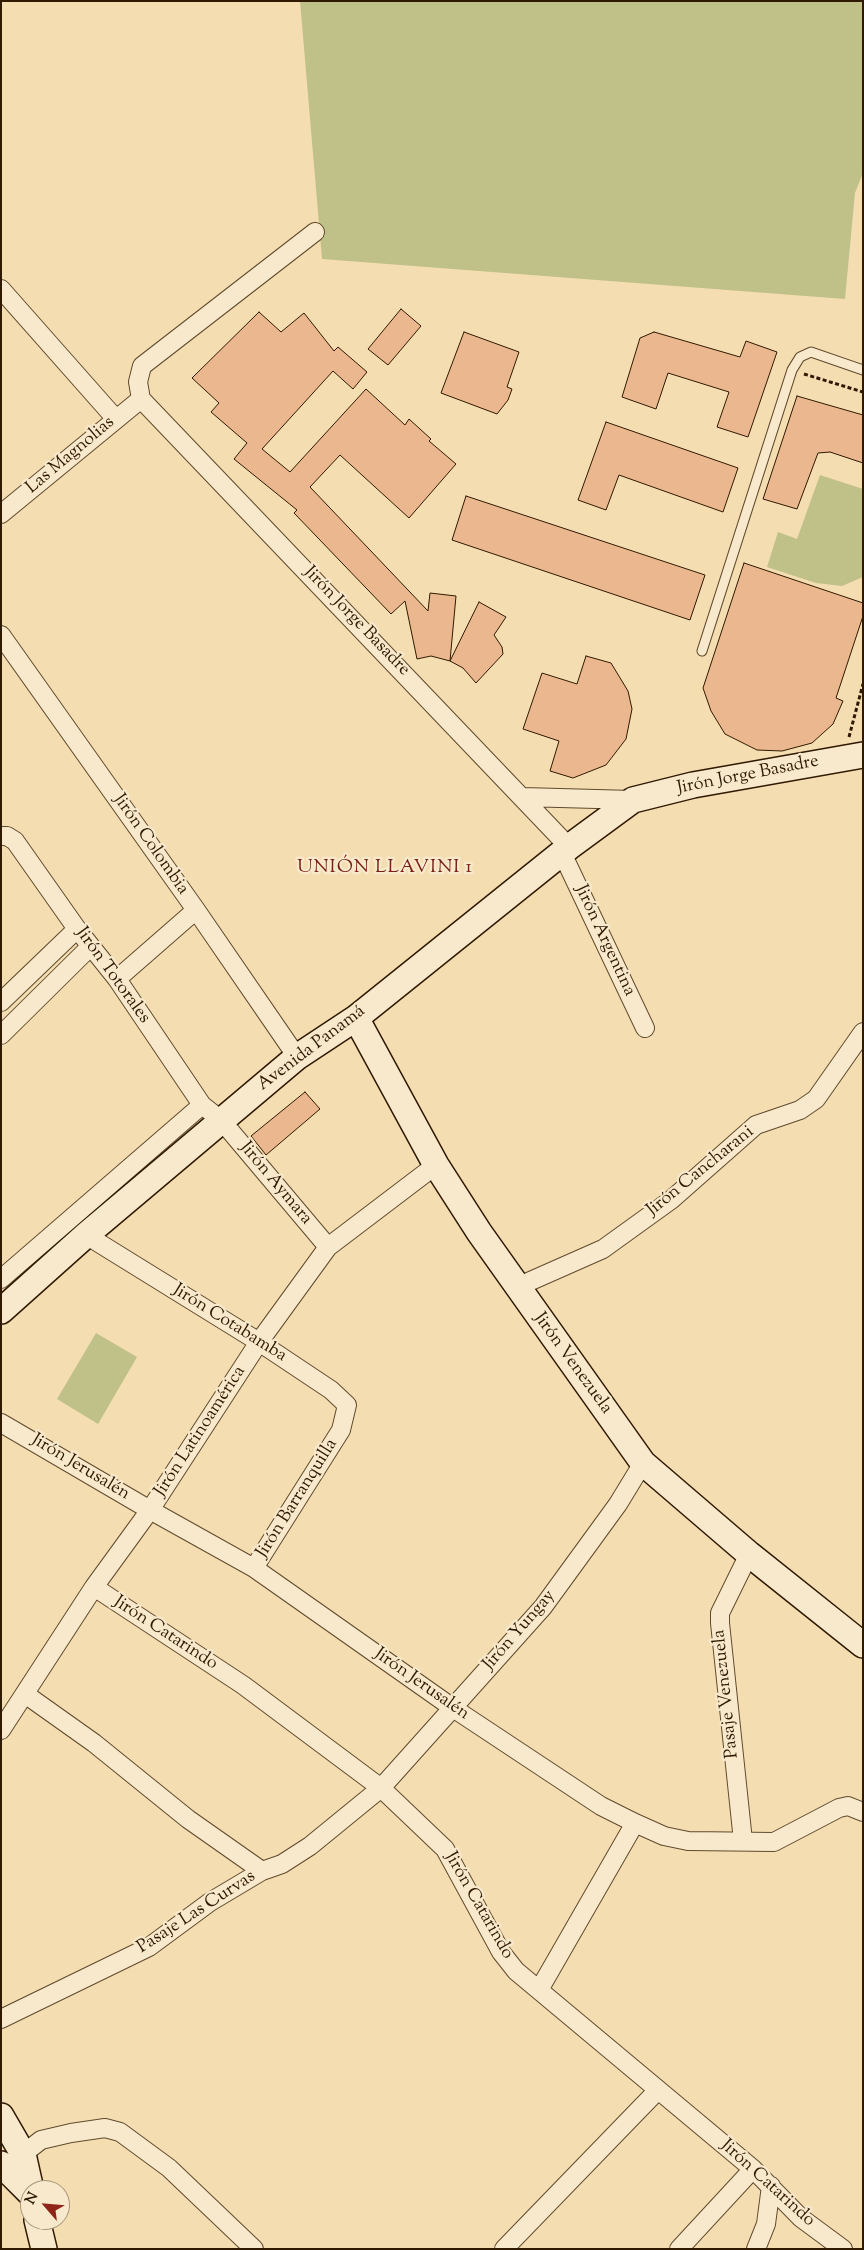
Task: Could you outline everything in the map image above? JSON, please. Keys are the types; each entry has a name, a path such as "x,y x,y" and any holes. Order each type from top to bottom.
{"street":[{"path":"141,399 138,382 142,366 315,232"},
{"path":"1,288 115,418"},
{"name":"Las Magnolias","path":"1,514 115,418 141,399"},
{"name":"Jirón Jorge Basadre","path":"141,399 523,797 566,850"},
{"name":"Jirón Colombia","path":"3,642 196,910 297,1057"},
{"name":"Jirón Jorge Basadre","path":"633,800 693,785 855,756"},
{"path":"523,797 633,800"},
{"name":"Avenida Panamá","path":"1,1311 86,1235 297,1057 356,1018 566,850 633,800"},
{"name":"Jirón Totorales","path":"1,836 7,836 15,841 90,947 117,979 202,1106 221,1120"},
{"name":"Jirón Argentina","path":"566,850 645,1028"},
{"path":"117,979 196,910"},
{"path":"1,1002 77,929"},
{"path":"1,1035 90,947"},
{"name":"Jirón Venezuela","path":"356,1018 436,1165 517,1287 643,1463 749,1554 863,1646"},
{"name":"Jirón Cancharani","path":"517,1287 603,1249 671,1200 756,1125 800,1110 816,1099 863,1032"},
{"path":"1,1279 202,1106"},
{"name":"Jirón Aymara","path":"221,1120 328,1247"},
{"name":"Jirón Latinoamérica","path":"1,1730 94,1587 150,1510 259,1342 328,1247 436,1165"},
{"name":"Jirón Cotabamba","path":"86,1235 259,1342 340,1397 347,1405 341,1430"},
{"name":"Jirón Jerusalén","path":"1,1423 254,1568 453,1708 601,1806 635,1823 664,1836 688,1841 774,1842 839,1808 848,1806 863,1812"},
{"name":"Jirón Barranquilla","path":"254,1568 341,1430"},
{"name":"Jirón Yungay","path":"382,1788 543,1607 618,1504 643,1463"},
{"name":"Pasaje Venezuela","path":"743,1841 720,1613 749,1554"},
{"name":"Jirón Catarindo","path":"94,1587 243,1685 382,1788 445,1849 502,1952 516,1971 753,2169 801,2218 844,2249"},
{"path":"26,1694 94,1743 188,1819 262,1871"},
{"name":"Pasaje Las Curvas","path":"1,2019 149,1946 210,1902 262,1871 282,1864 310,1846 382,1788"},
{"path":"539,1990 635,1823"},
{"path":"504,2249 658,2090"},
{"path":"1,2116 12,2159 23,2180"},
{"path":"12,2159 42,2140 70,2133 105,2128 120,2132 169,2168 254,2249"},
{"path":"678,2249 753,2169"},
{"path":"756,2249 766,2224 771,2186"}],"lane":[{"path":"702,651 792,370 800,356 811,352 863,370"}],"path":[{"path":"792,370 863,392"},
{"path":"855,756 850,728 863,684"}],"green space":[{"path":"300,1 863,1 863,173 855,193 845,299 322,259"},
{"path":"820,475 863,489 863,577 842,586 816,583 767,567 778,532 797,539"},
{"path":"96,1333 137,1357 98,1424 57,1399"}],"building":[{"path":"401,309 421,326 388,365 368,349"},
{"path":"259,312 281,332 304,313 334,351 338,347 367,372 353,389 333,371 262,449 290,472 366,389 405,425 409,419 431,439 429,441 456,464 409,518 340,455 310,487 428,611 430,593 456,596 450,661 431,656 417,659 405,601 391,614 294,513 297,510 234,459 247,443 211,412 219,403 192,378"},
{"path":"464,332 519,352 507,387 512,389 508,400 497,414 441,393"},
{"path":"654,332 740,357 746,341 777,352 748,437 717,427 729,392 668,373 656,409 622,397 640,338"},
{"path":"797,396 863,415 863,463 830,452 818,453 797,509 763,499"},
{"path":"606,422 738,468 723,512 619,475 606,510 578,500"},
{"path":"466,496 705,575 690,620 452,540"},
{"path":"744,563 863,603 863,616 836,698 843,701 833,724 812,743 782,751 757,750 725,734 711,711 703,688"},
{"path":"479,602 506,617 494,635 502,647 503,654 476,683 463,668 450,661"},
{"path":"586,656 611,663 628,691 632,709 626,739 606,765 573,778 550,771 559,741 523,729 542,673 577,684"},
{"path":"305,1092 320,1109 266,1155 251,1136"}],"district":[{"name":"UNIÓN LLAVINI 1","path":"385,869"}]}
